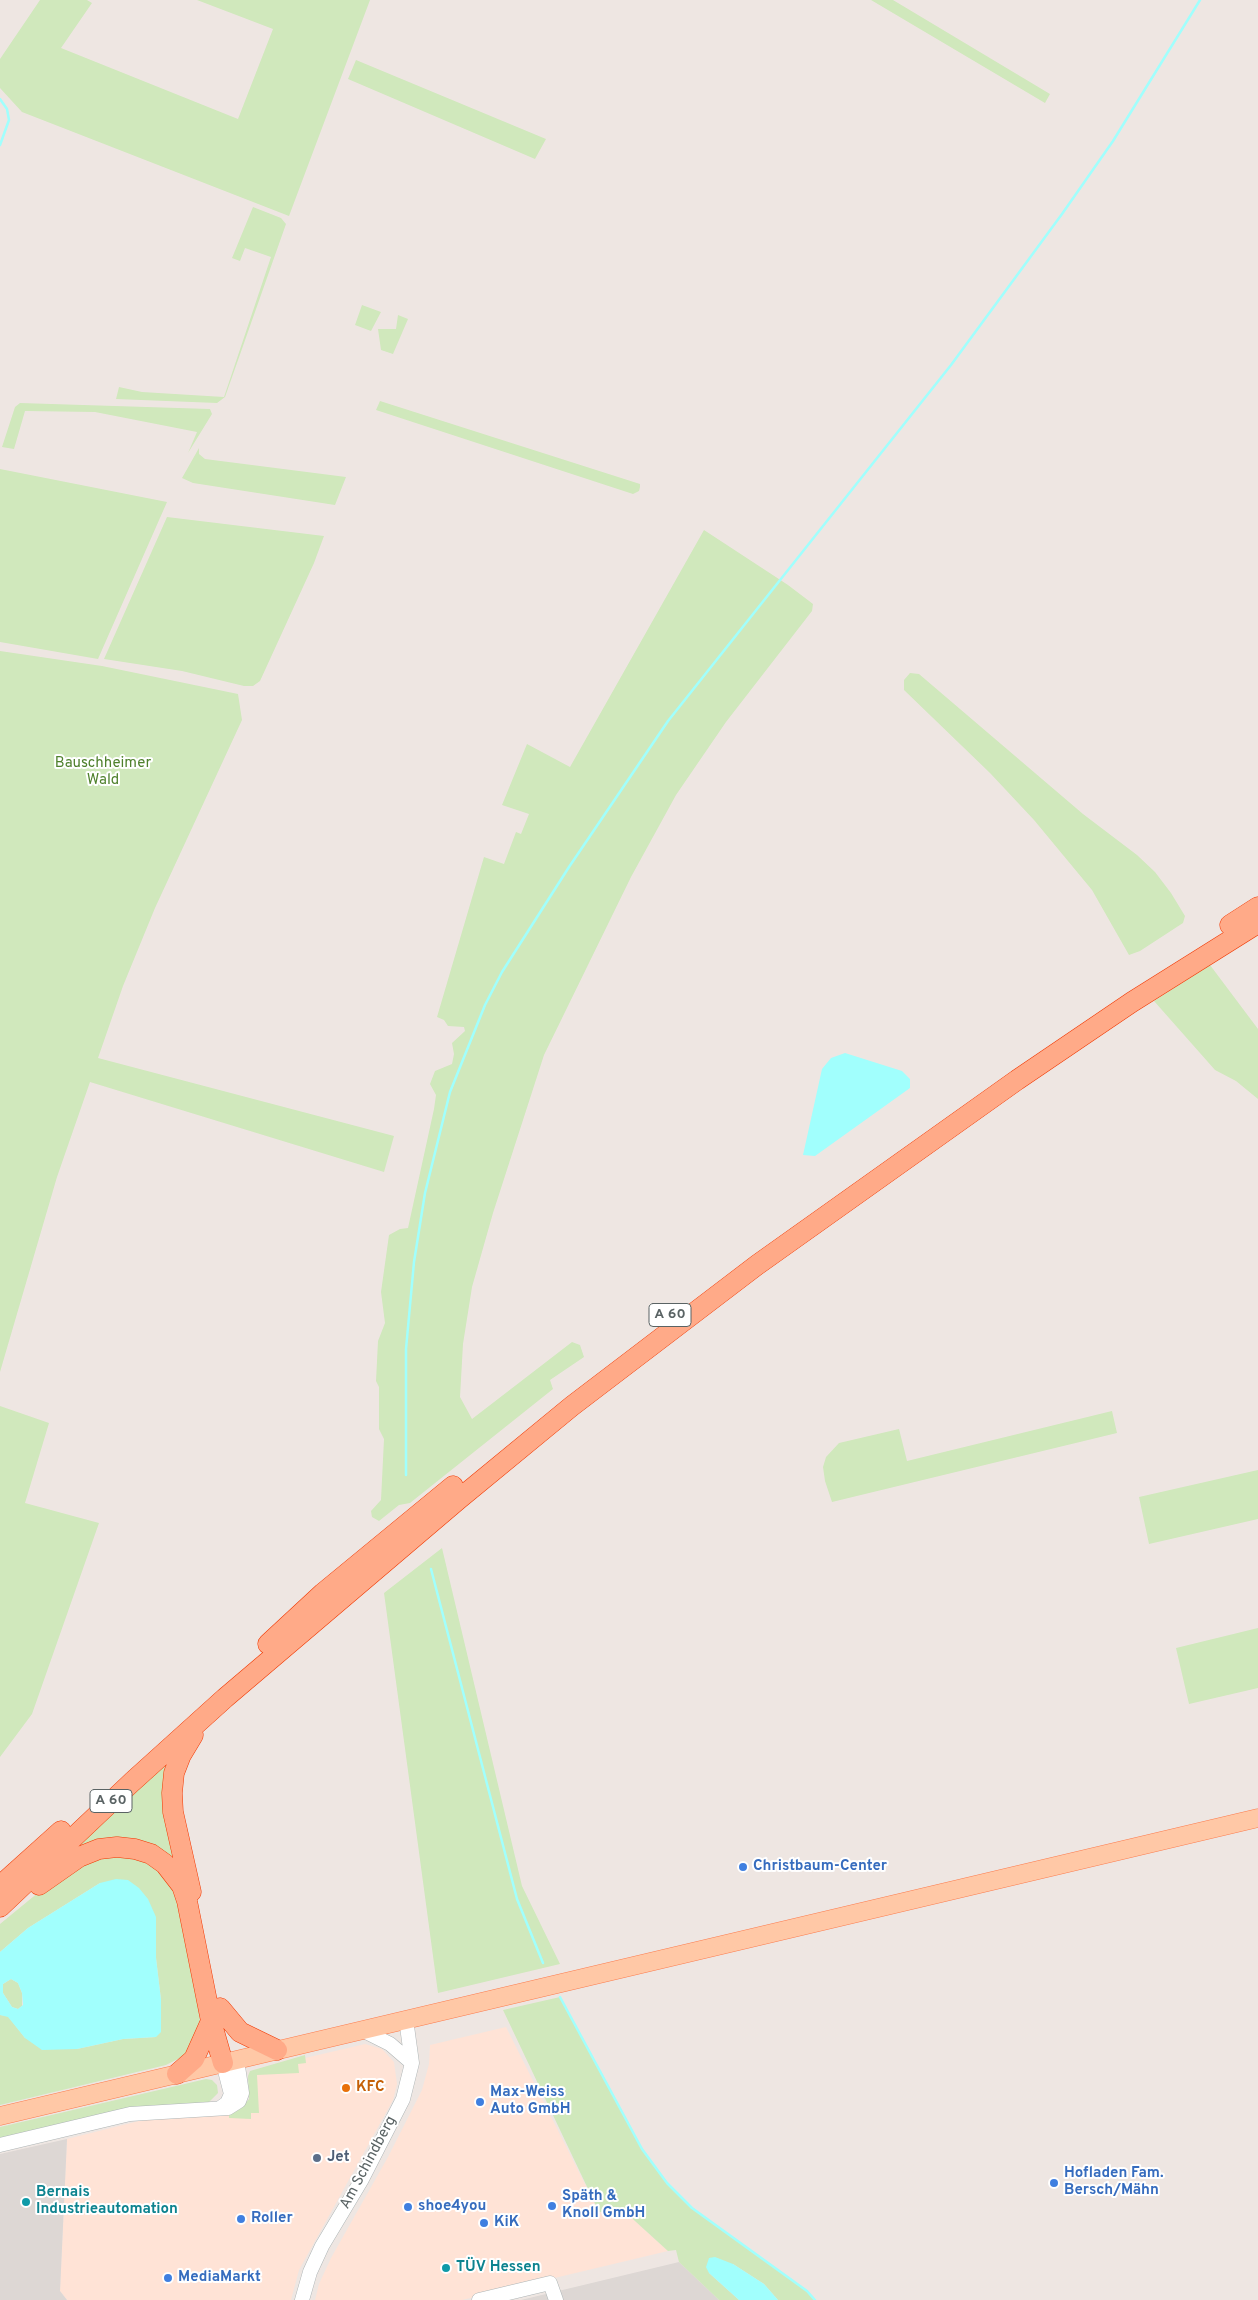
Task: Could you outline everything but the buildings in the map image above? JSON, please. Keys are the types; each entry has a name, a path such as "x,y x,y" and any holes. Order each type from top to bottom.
{"highway":[{"name":"A 60","path":"0,1886 323,1593 564,1396 749,1255 886,1156 1127,990 1258,907"},
{"name":"A 60","path":"0,1907 132,1782 225,1698 444,1511 572,1406 757,1265 1017,1080 1132,1002 1258,923"},
{"path":"177,2074 194,2059 215,2014 178,1838 172,1793 174,1773 181,1755 203,1722 225,1698"},
{"path":"0,1911 13,1904 79,1857 99,1850 117,1847 135,1849 151,1854 174,1873 184,1894 194,1926 215,2014 230,2062"},
{"path":"215,2014 240,2032 277,2050"}],"main road":[{"path":"0,2116 1258,1818"}],"street":[{"name":"Am Schindberg","path":"302,2300 310,2272 322,2246 361,2181 403,2099 412,2063 406,2019"},
{"path":"362,2030 390,2044 412,2063"},
{"path":"0,2145 130,2114 228,2108 241,2097 242,2082 230,2062"},
{"path":"479,2300 550,2283 556,2300"}],"shaded area":[{"path":"506,2027 599,2212 624,2211 668,2251 462,2300 315,2300 319,2284 331,2258 388,2157 422,2090 429,2064 430,2045"},
{"path":"365,2044 382,2049 394,2062 397,2084 393,2100 299,2270 291,2300 67,2300 60,2291 67,2139 151,2118 243,2114 254,2101 254,2070"},
{"path":"67,2139 60,2291 67,2300 0,2300 0,2154"},
{"path":"679,2262 719,2300 521,2300"}],"green space":[{"path":"40,0 87,0 92,3 61,48 238,119 273,29 197,0 370,0 289,216 22,112 0,88 0,59"},
{"path":"871,0 893,0 1050,94 1045,103"},
{"path":"356,60 546,139 535,159 348,79"},
{"path":"253,207 281,218 286,224 225,397 217,403 116,399 119,387 142,392 224,397 271,257 245,248 240,261 232,258"},
{"path":"362,305 381,312 371,331 355,325"},
{"path":"398,315 408,319 393,354 381,350 378,329 396,329"},
{"path":"380,401 640,484 639,491 633,494 376,410"},
{"path":"20,403 210,409 212,414 188,453 197,432 95,412 25,411 14,449 2,447 15,407"},
{"path":"199,448 199,454 205,459 346,477 335,505 193,483 182,478"},
{"path":"0,469 167,502 98,659 0,642"},
{"path":"167,517 324,536 314,563 260,681 253,686 244,686 182,671 104,659"},
{"path":"704,530 788,585 813,604 812,611 726,722 676,795 631,877 544,1055 493,1213 472,1287 463,1344 460,1397 472,1419 572,1342 580,1345 584,1357 550,1380 553,1389 410,1503 399,1505 379,1521 372,1517 371,1511 381,1500 384,1439 379,1429 379,1387 376,1381 378,1341 385,1323 381,1292 389,1235 400,1229 408,1228 434,1109 436,1095 430,1084 435,1071 452,1064 454,1054 452,1043 465,1031 464,1027 448,1026 444,1020 437,1017 484,857 504,864 516,832 521,834 529,814 502,805 527,744 570,767"},
{"name":"Bauschheimer Wald","path":"0,651 102,666 238,694 242,720 155,908 123,986 98,1058 394,1136 384,1172 90,1082 57,1177 0,1372"},
{"path":"910,673 919,674 1083,814 1137,855 1155,872 1171,893 1185,916 1183,923 1140,951 1129,955 1092,890 1034,820 990,773 904,690 904,680"},
{"path":"1210,965 1258,1029 1258,1099 1236,1081 1215,1070 1154,1001"},
{"path":"0,1406 49,1423 25,1503 99,1523 32,1714 0,1757"},
{"path":"1112,1411 1117,1433 832,1502 825,1481 823,1467 826,1457 839,1443 899,1429 907,1461"},
{"path":"1258,1470 1258,1519 1149,1544 1139,1497"},
{"path":"442,1548 522,1886 560,1964 438,1993 384,1593"},
{"path":"1258,1628 1258,1688 1189,1704 1176,1648"},
{"path":"186,1740 175,1760 187,1886 146,1846 55,1863"},
{"path":"130,1854 151,1864 169,1880 179,1899 196,1977 200,2022 198,2039 182,2057 166,2065 0,2105 0,2015 8,2016 25,2038 77,2049 123,2039 156,2037 161,2000 156,1958 100,1883 28,1928 0,1952 0,1924 56,1878 90,1859"},
{"path":"11,1979 18,1983 22,1993 22,2006 18,2009 12,2007 3,1993 3,1984"},
{"path":"560,1997 642,2148 667,2183 692,2208 807,2291 815,2300 778,2300 764,2284 733,2264 709,2273 739,2300 719,2300 679,2262 676,2250 668,2251 624,2211 599,2212 503,2010"},
{"path":"305,2055 306,2063 298,2064 299,2073 257,2075 259,2113 251,2113 251,2119 229,2118 229,2115 240,2109 249,2099 248,2076 250,2071"},
{"path":"206,2079 212,2080 217,2085 218,2093 209,2102 197,2106 0,2141 0,2127"}],"water":[{"path":"845,1053 902,1071 910,1079 910,1088 815,1156 803,1155 822,1069 831,1058"},
{"path":"116,1879 128,1880 139,1888 148,1899 156,1917 156,1958 161,2000 161,2032 156,2037 123,2039 77,2049 42,2050 25,2038 8,2017 0,2015 0,1952 28,1928 100,1883","holes":["11,1979 18,1983 22,1993 23,2005 18,2009 12,2007 3,1993 3,1984"]},
{"path":"715,2257 733,2264 764,2284 778,2300 739,2300 709,2273 706,2267 709,2258"}],"waterway":[{"path":"406,1475 406,1349 414,1262 425,1193 450,1092 485,1005 502,972 569,867 668,721 951,365 1062,214 1113,141 1200,0"},
{"path":"0,99 7,109 9,120 0,145"},
{"path":"431,1569 517,1899 543,1963"},
{"path":"560,1997 642,2149 667,2183 692,2208 807,2291 815,2300"}],"place":[{"name":"Christbaum-Center","path":"743,1867"},
{"name":"KFC","path":"346,2088"},
{"name":"Max-Weiss Auto GmbH","path":"480,2102"},
{"name":"Jet","path":"317,2158"},
{"name":"Hofladen Fam. Bersch/Mähn","path":"1054,2183"},
{"name":"Bernais Industrieautomation","path":"26,2202"},
{"name":"Späth & Knoll GmbH","path":"552,2206"},
{"name":"shoe4you","path":"408,2207"},
{"name":"Roller","path":"241,2219"},
{"name":"KiK","path":"484,2223"},
{"name":"TÜV Hessen","path":"446,2268"},
{"name":"MediaMarkt","path":"168,2278"}]}
